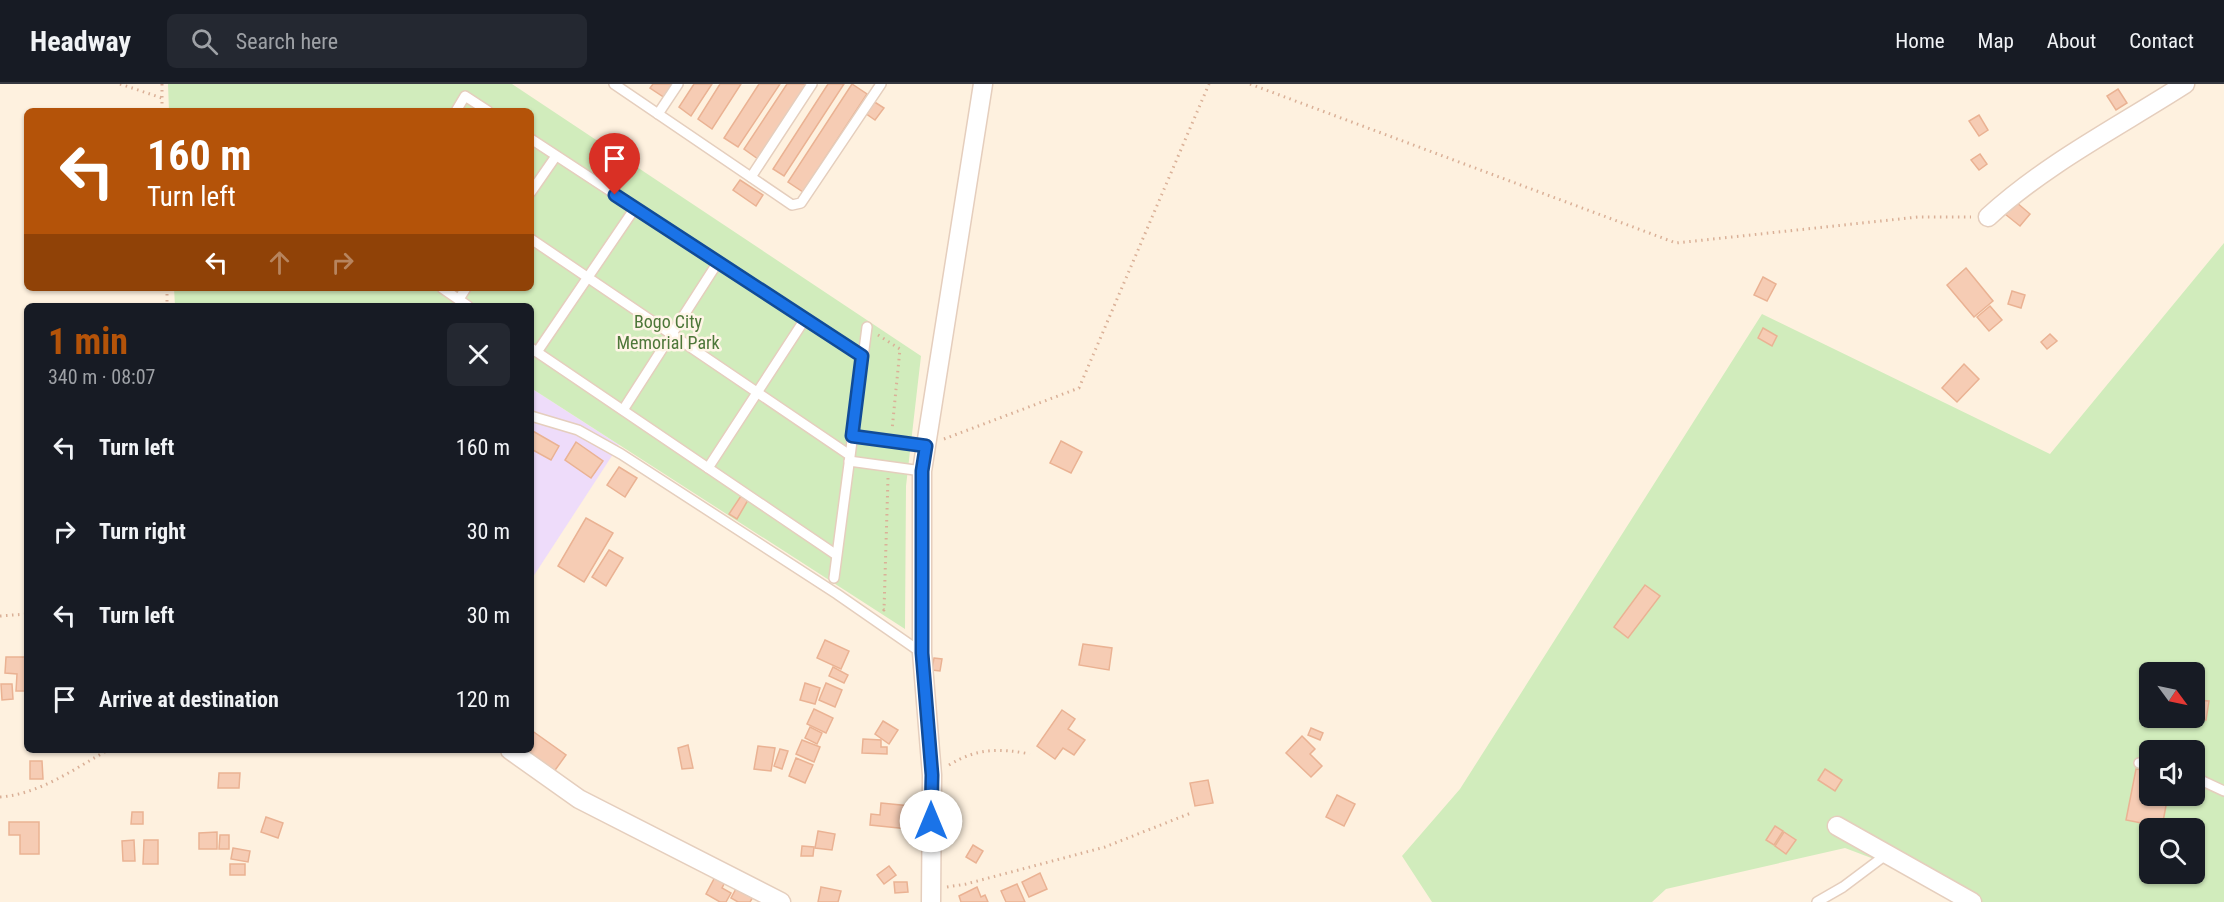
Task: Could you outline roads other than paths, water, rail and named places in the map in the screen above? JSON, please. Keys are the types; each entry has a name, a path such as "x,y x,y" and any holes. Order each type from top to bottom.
{"street":[{"path":"931,896 932,775 922,653 922,471 983,84"},
{"path":"1988,217 2014,193 2131,116 2185,84"},
{"path":"514,753 579,799 781,902"},
{"path":"1838,826 1972,902"}],"lane":[{"path":"614,84 792,205 801,203 881,84"},
{"path":"658,114 678,84"},
{"path":"751,177 812,84"},
{"path":"458,108 465,96 483,108"},
{"path":"534,141 862,356"},
{"path":"534,187 556,156"},
{"path":"534,174 540,178"},
{"path":"635,208 588,278 534,350 835,554"},
{"path":"534,241 758,392 848,457 889,467 922,471"},
{"path":"623,410 718,262"},
{"path":"446,291 464,303"},
{"path":"459,300 464,291"},
{"path":"708,468 806,319"},
{"path":"834,578 835,554 867,327"},
{"path":"534,418 578,430 621,454 837,594 922,653"},
{"path":"852,436 926,446"},
{"path":"2205,782 2224,791"},
{"path":"1817,902 1843,887 1887,854"}],"park label":[{"name":"Bogo City Memorial Park","path":"668,332"}]}
